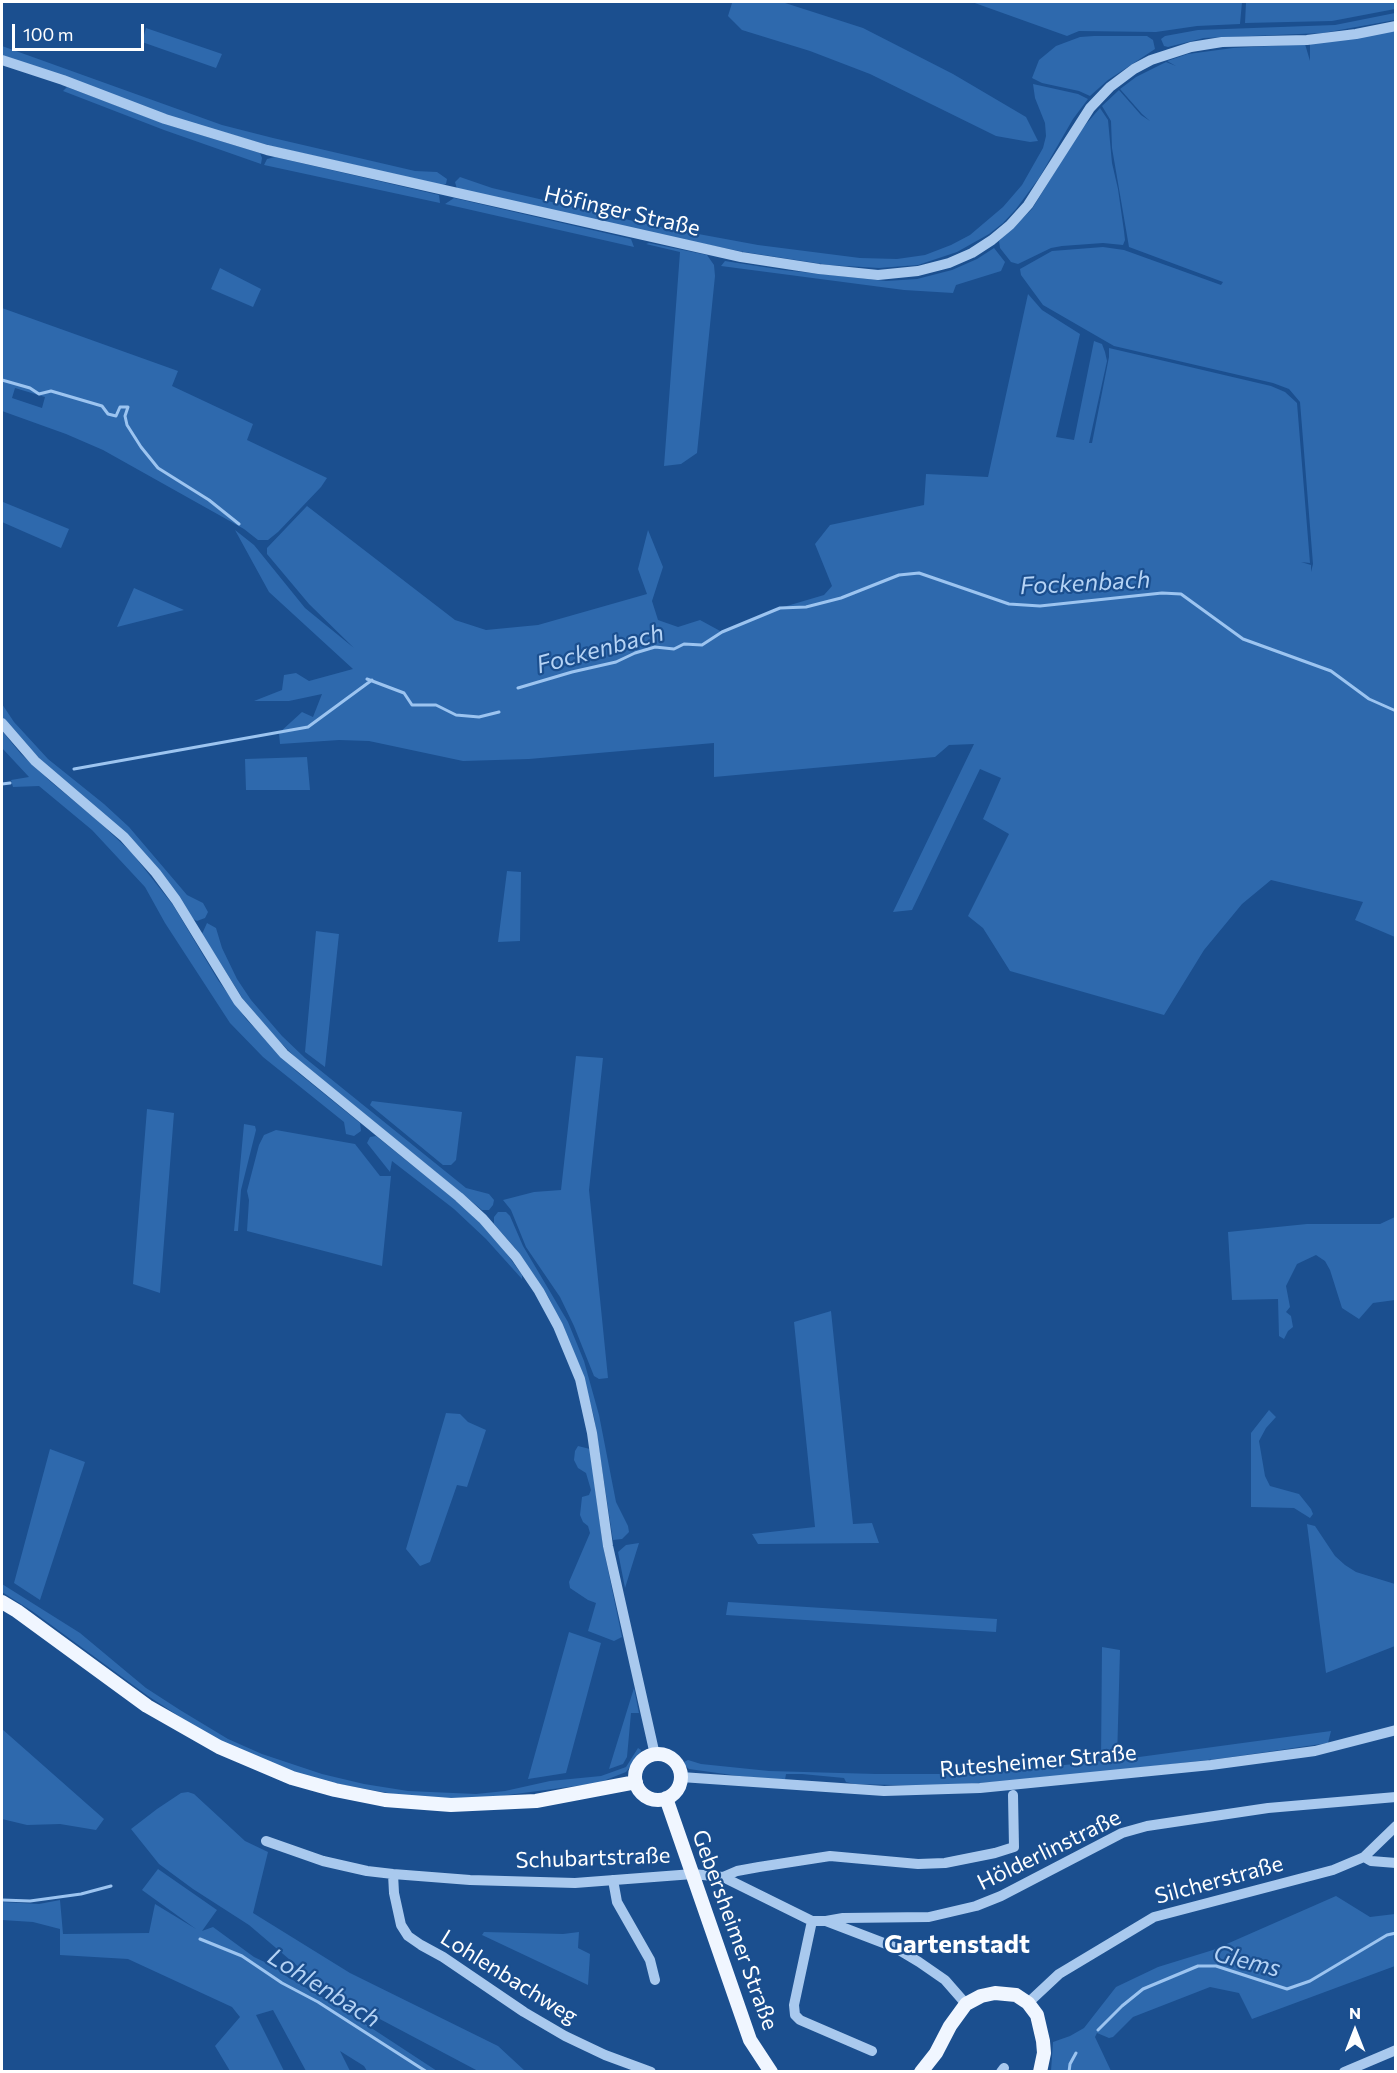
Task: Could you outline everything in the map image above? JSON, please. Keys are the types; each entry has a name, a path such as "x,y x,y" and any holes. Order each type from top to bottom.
{"main road":[{"path":"2,1602 147,1706 219,1747 292,1778 385,1800 451,1805 536,1801 636,1782"},
{"path":"655,1755 661,1755 674,1760 681,1778 675,1792 666,1798 655,1800 645,1796 635,1776 639,1764 655,1755"},
{"name":"Gebersheimer Straße","path":"666,1798 750,2040 771,2072"},
{"path":"921,2072 936,2053 950,2026 966,2004 981,1996 995,1993 1016,1995 1028,2003 1037,2015 1044,2041 1040,2072"}],"street":[{"name":"Höfinger Straße","path":"2,60 63,80 165,119 267,150 741,257 819,269 878,274 918,272 949,263 972,253 992,240 1028,205 1090,108 1110,87 1134,69 1160,56 1191,46 1222,42 1307,40 1395,26"},
{"path":"2,723 35,761 124,837 156,873 176,900 238,1000 284,1054 459,1197 516,1257 539,1291 558,1326 579,1379 592,1433 608,1546 655,1755"},
{"name":"Rutesheimer Straße","path":"681,1778 884,1791 980,1788 1199,1766 1315,1751 1395,1731"},
{"name":"Schubartstraße","path":"266,1841 323,1861 393,1874 470,1880 563,1883 693,1874 723,1877 737,1871 830,1856 918,1864 945,1863 995,1854 1014,1847 1013,1795"},
{"name":"Hölderlinstraße","path":"826,1921 843,1918 929,1917 976,1906 1001,1896 1122,1833 1147,1827 1268,1808 1395,1797"},
{"name":"Silcherstraße","path":"1028,2003 1059,1974 1154,1917 1333,1870 1364,1857 1395,1826"},
{"path":"1364,1857 1371,1861 1395,1863"},
{"name":"Lohlenbachweg","path":"393,1874 394,1893 401,1925 408,1936 565,2036 605,2055 651,2072"},
{"path":"723,1877 812,1920 826,1921 894,1947 945,1980 966,2004"},
{"path":"613,1880 617,1902 650,1960 655,1980"},
{"path":"812,1920 795,2014 800,2020 872,2051"},
{"path":"1344,2072 1395,2050"}],"shaded area":[{"path":"782,2 863,28 953,74 1026,117 1038,141 1030,142 996,136 870,74 810,51 742,30 728,16 732,3"},
{"path":"972,2 1242,2 1240,24 1197,26 1156,32 1079,31 1067,36"},
{"path":"1246,2 1395,2 1395,9 1332,21 1245,23"},
{"path":"1395,13 1395,20 1323,33 1204,38 1168,47 1164,46 1161,39 1165,36 1198,30 1335,25"},
{"path":"146,28 222,54 216,68 142,42"},
{"path":"1395,31 1395,937 1355,920 1363,902 1271,880 1242,904 1204,950 1164,1015 1010,971 983,928 968,916 1009,834 983,819 1001,778 980,769 912,910 893,912 974,744 949,745 935,757 714,777 714,743 529,759 463,761 369,741 339,740 280,744 279,733 302,712 313,717 322,694 289,701 254,701 282,690 284,675 296,673 309,681 353,669 269,592 235,530 254,545 305,608 354,648 309,604 267,554 267,548 307,506 455,620 486,630 538,625 647,594 638,569 648,530 663,567 652,601 658,620 678,627 700,620 722,632 780,608 824,595 832,586 815,544 830,525 924,505 926,474 988,477 1028,294 1042,310 1080,334 1056,437 1074,440 1094,341 1102,344 1107,361 1089,443 1092,443 1109,357 1109,348 1271,386 1285,392 1297,403 1310,563 1301,562 1311,565 1311,572 1313,564 1300,402 1289,389 1273,383 1114,346 1043,305 1021,275 1020,269 1052,251 1103,247 1124,250 1221,285 1223,282 1129,247 1112,148 1111,121 1102,106 1119,90 1141,115 1150,121 1120,89 1136,77 1166,62 1176,66 1167,61 1188,54 1233,48 1305,44 1310,61 1310,44"},
{"path":"1147,36 1153,40 1155,49 1108,80 1090,96 1079,91 1042,83 1032,78 1039,60 1056,46 1080,37"},
{"path":"2,46 222,125 415,171 437,172 447,179 446,184 442,185 271,146 174,118 2,55"},
{"path":"1033,84 1078,94 1088,99 1073,119 1039,178 1003,223 989,234 957,252 918,265 879,268 829,265 744,252 639,231 457,189 455,182 460,177 492,188 655,226 758,245 860,258 897,259 925,255 970,235 1003,207 1022,185 1043,148 1046,136 1045,123 1035,98"},
{"path":"67,87 168,125 260,153 261,164 63,91"},
{"path":"1100,108 1108,120 1112,163 1124,231 1123,245 1103,243 1062,246 1051,248 1018,264 1011,262 1000,248 999,241 1032,209 1080,131"},
{"path":"275,157 439,195 440,203 264,165 267,159"},
{"path":"454,198 631,239 634,247 445,204"},
{"path":"646,244 707,255 714,265 715,276 697,453 681,464 664,466 680,252"},
{"path":"994,248 1005,262 1001,271 956,285 953,293 904,290 721,266 725,261 886,281 917,279 952,270 977,259"},
{"path":"220,268 261,289 253,307 211,289"},
{"path":"2,308 178,371 172,386 253,424 247,440 327,478 278,532 268,540 258,540 244,529 103,450 2,411","holes":["15,388 45,397 42,408 12,398"]},
{"path":"3,502 69,529 61,548 2,522"},
{"path":"134,588 184,610 117,627"},
{"path":"2,704 14,722 48,759 129,827 187,895 203,903 208,912 205,918 197,921 193,919 179,897 22,741 2,717"},
{"path":"2,731 21,754 132,853 173,905 218,980 246,1019 296,1071 360,1123 361,1131 354,1136 346,1134 344,1122 263,1057 230,1023 165,923 145,887 92,830 39,786 13,787 11,780 29,777 2,748"},
{"path":"307,757 310,790 246,790 245,759"},
{"path":"507,871 521,872 520,941 498,942"},
{"path":"207,923 216,928 222,948 237,979 251,1000 282,1036 305,1058 466,1188 489,1194 494,1200 489,1210 482,1210 296,1058 274,1036 243,999 202,934"},
{"path":"316,931 339,934 325,1067 305,1052"},
{"path":"576,1056 603,1058 589,1190 608,1378 599,1379 594,1376 560,1297 526,1247 511,1210 503,1200 534,1192 561,1190"},
{"path":"372,1101 462,1112 456,1160 451,1165 443,1165 370,1105"},
{"path":"147,1109 174,1113 160,1293 133,1284"},
{"path":"244,1124 255,1126 256,1130 241,1190 238,1231 234,1231"},
{"path":"276,1130 355,1144 380,1176 391,1176 382,1266 247,1231 249,1200 247,1191 259,1145 264,1135"},
{"path":"376,1136 464,1207 504,1250 522,1275 522,1279 486,1239 454,1209 392,1161 390,1172 367,1143 370,1137"},
{"path":"498,1212 506,1212 510,1216 523,1246 568,1322 584,1361 599,1415 616,1502 628,1526 629,1532 622,1539 613,1540 594,1417 581,1369 549,1298 515,1248 494,1224 494,1217"},
{"path":"1395,1217 1395,1300 1373,1303 1359,1319 1342,1308 1330,1270 1325,1261 1316,1255 1297,1264 1286,1286 1290,1307 1286,1312 1291,1316 1293,1327 1284,1339 1279,1336 1278,1299 1232,1300 1228,1232 1307,1224 1380,1224"},
{"path":"831,1311 853,1524 872,1523 879,1543 758,1544 752,1534 815,1527 794,1322"},
{"path":"1269,1410 1276,1417 1266,1428 1259,1441 1265,1476 1270,1486 1299,1494 1311,1509 1313,1514 1310,1518 1294,1508 1251,1507 1251,1433"},
{"path":"446,1413 460,1414 468,1422 486,1430 467,1487 457,1485 430,1562 420,1566 406,1549"},
{"path":"578,1446 590,1449 603,1546 622,1637 614,1641 588,1631 596,1603 570,1588 569,1582 590,1533 580,1515 582,1497 589,1495 591,1490 586,1473 578,1468 574,1460"},
{"path":"50,1449 85,1462 40,1600 14,1583"},
{"path":"1307,1524 1315,1526 1335,1556 1345,1565 1356,1572 1395,1584 1395,1646 1326,1673"},
{"path":"639,1543 625,1588 618,1552 626,1545"},
{"path":"2,1584 80,1633 146,1688 228,1739 262,1754 322,1774 408,1791 476,1794 505,1791 550,1781 601,1776 626,1767 638,1748 641,1750 640,1754 626,1772 598,1783 493,1797 451,1799 410,1797 322,1781 280,1767 211,1737 148,1696 32,1611 2,1592"},
{"path":"728,1602 997,1619 996,1632 726,1615"},
{"path":"569,1632 601,1643 566,1773 528,1779"},
{"path":"1102,1647 1120,1650 1117,1760 1331,1731 1328,1743 1225,1758 1041,1779 930,1786 855,1784 846,1782 844,1778 802,1774 786,1774 785,1780 739,1776 689,1769 682,1763 688,1760 701,1764 769,1771 982,1774 1101,1761"},
{"path":"634,1688 639,1713 631,1713 627,1757 623,1764 609,1769"},
{"path":"2,1729 104,1819 96,1830 60,1824 27,1825 2,1819"},
{"path":"181,1793 194,1794 245,1841 268,1852 253,1913 350,1973 498,2046 525,2071 478,2071 359,2008 296,1965 249,1925 159,1864 131,1829"},
{"path":"158,1869 217,1910 202,1931 213,1927 254,1957 273,1966 347,2012 437,2071 367,2071 364,2066 340,2051 350,2071 306,2071 273,2010 256,2015 284,2071 230,2071 215,2046 240,2017 232,2007 128,1959 60,1955 60,1929 33,1922 2,1920 2,1902 39,1904 60,1900 63,1934 149,1933 155,1904 196,1929 142,1890"},
{"path":"1336,1896 1370,1917 1395,1914 1395,1966 1252,2019 1239,1993 1210,1987 1133,2017 1113,2037 1109,2038 1097,2033 1095,2037 1111,2071 1051,2071 1053,2042 1084,2028 1116,1987 1158,1967 1213,1950"},
{"path":"484,1932 563,1934 579,1932 578,1948 590,1954 588,1985 482,1935"}],"waterway":[{"name":"Fockenbach","path":"2,380 30,388 39,394 51,391 102,406 108,414 116,416 120,407 128,407 125,416 127,425 158,468 209,500 239,524"},
{"name":"Fockenbach","path":"518,688 616,662 655,647 674,649 684,644 702,645 722,632 780,608 806,607 841,598 899,575 919,573 1009,604 1040,606 1162,593 1181,594 1243,639 1331,671 1369,699 1396,711"},
{"name":"Fockenbach","path":"367,679 404,693 412,705 436,705 456,715 479,717 499,712"},
{"path":"74,769 308,727 372,680"},
{"path":"2,784 10,783"},
{"path":"2,1900 30,1901 81,1894 111,1886"},
{"name":"Glems","path":"1098,2030 1143,1989 1198,1966 1216,1966 1287,1989 1310,1981 1387,1935 1396,1933"},
{"name":"Lohlenbach","path":"200,1939 242,1956 427,2072"},
{"name":"Glems","path":"1069,2072 1070,2064 1076,2053"}],"district":[{"name":"Gartenstadt","path":"957,1944"}]}
